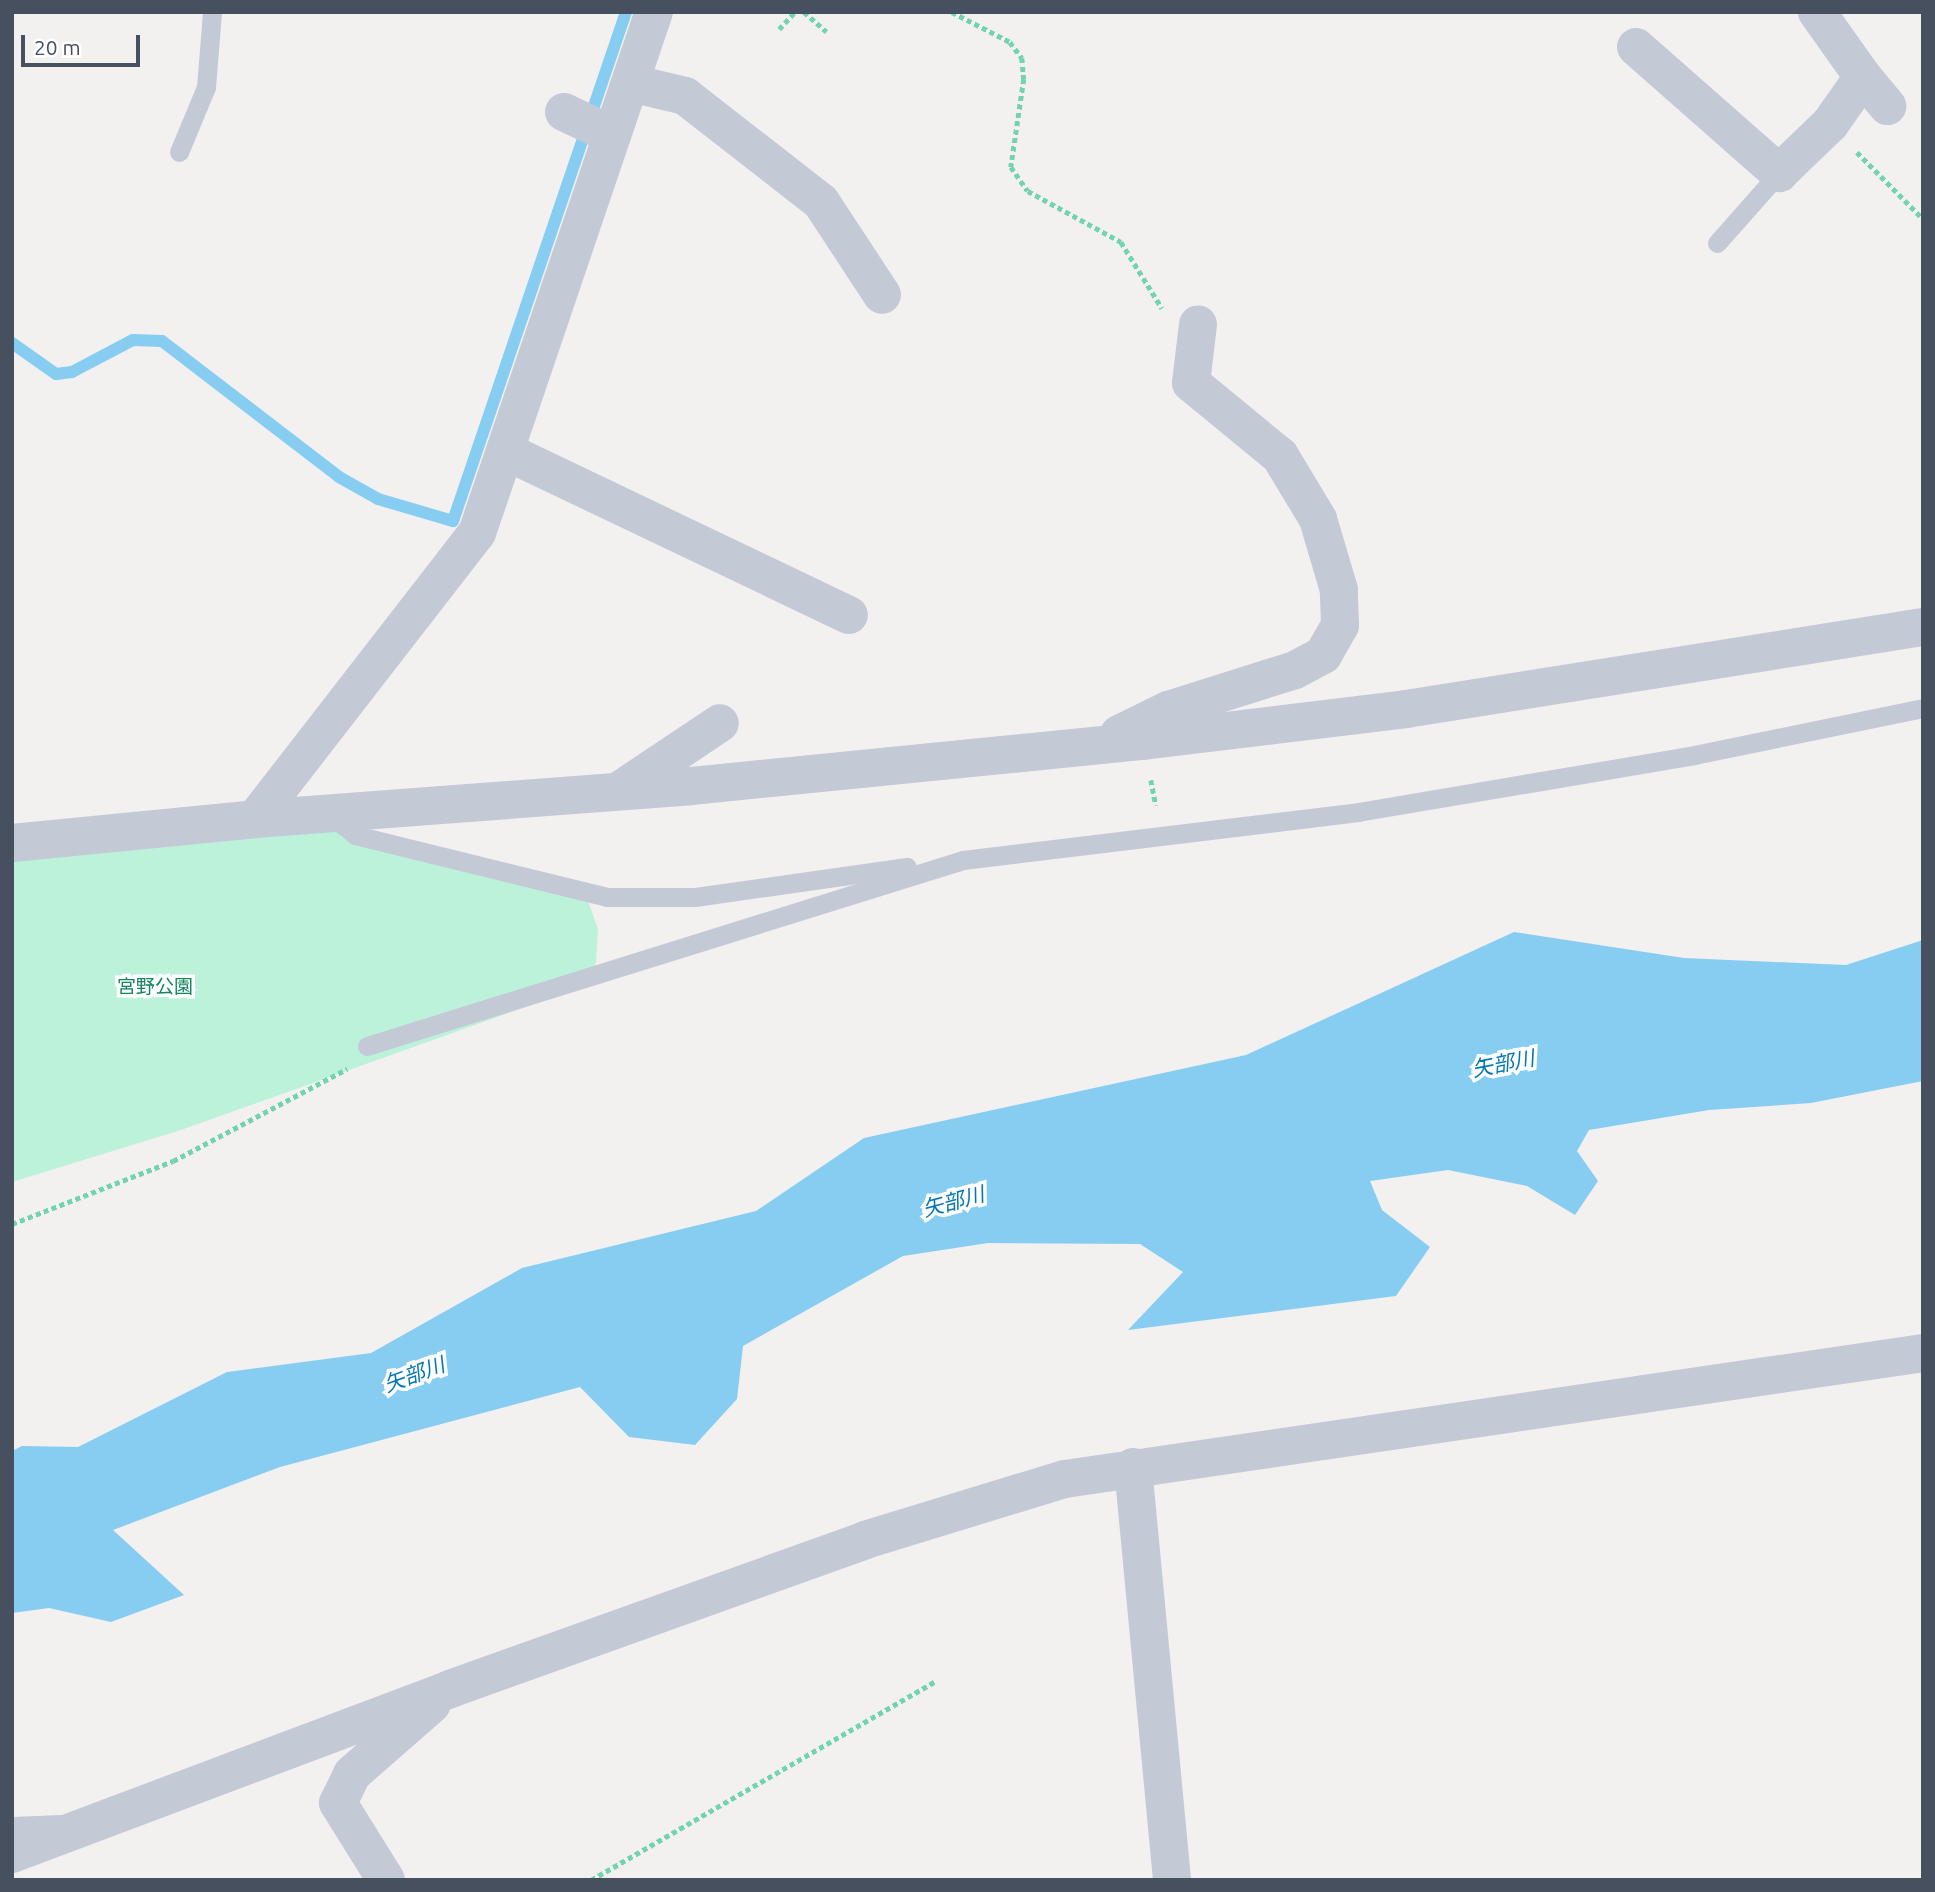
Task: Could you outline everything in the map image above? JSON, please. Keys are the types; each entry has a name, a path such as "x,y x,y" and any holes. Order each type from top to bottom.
{"street":[{"path":"255,819 477,533 654,12"},
{"path":"1636,47 1779,173 1830,124 1875,91 1817,12"},
{"path":"630,83 685,96 821,202 882,295"},
{"path":"564,113 612,135"},
{"path":"1094,746 1168,710 1295,670 1323,655 1340,625 1339,590 1318,519 1280,456 1191,383 1198,324"},
{"path":"505,451 849,615"},
{"path":"12,843 255,819 618,792 1143,741 1406,709 1923,627"},
{"path":"618,792 720,723"},
{"path":"12,1854 87,1823 450,1689 865,1541 1065,1479 1923,1353"},
{"path":"1133,1467 1172,1880"},
{"path":"386,1880 338,1803 352,1774 450,1689"}],"lane":[{"path":"179,152 206,87 212,12"},
{"path":"1717,243 1779,173"},
{"path":"328,813 355,835 607,897 695,897 1162,834 1358,812 1694,755 1923,708"},
{"path":"372,1045 963,860"},
{"path":"12,1826 87,1823"}],"path":[{"path":"779,29 794,12"},
{"path":"804,12 827,32"},
{"path":"952,12 1010,42 1022,58 1024,79 1011,167 1028,191 1121,242 1194,361"},
{"path":"1830,124 1923,219"},
{"path":"1143,741 1162,834"},
{"path":"12,1224 173,1161 295,1100 363,1059 372,1045"},
{"path":"591,1880 935,1681"}],"green space":[{"name":"宮野公園","path":"360,827 587,898 598,929 596,963 584,986 181,1130 12,1182 12,857"}],"water":[{"name":"矢部川","path":"1514,932 1684,958 1846,965 1923,940 1923,1081 1811,1103 1709,1110 1589,1130 1577,1151 1598,1181 1575,1215 1527,1186 1448,1170 1370,1181 1382,1210 1430,1247 1396,1296 1128,1330 1183,1272 1140,1244 988,1243 903,1256 743,1346 737,1399 695,1445 629,1437 580,1387 280,1467 113,1530 184,1595 111,1622 49,1608 12,1613 12,1451 22,1446 78,1447 227,1372 371,1353 522,1268 756,1211 864,1138 1246,1055"}],"waterway":[{"path":"12,343 56,374 72,372 133,340 162,341 339,477 378,499 453,521 626,12"}]}
